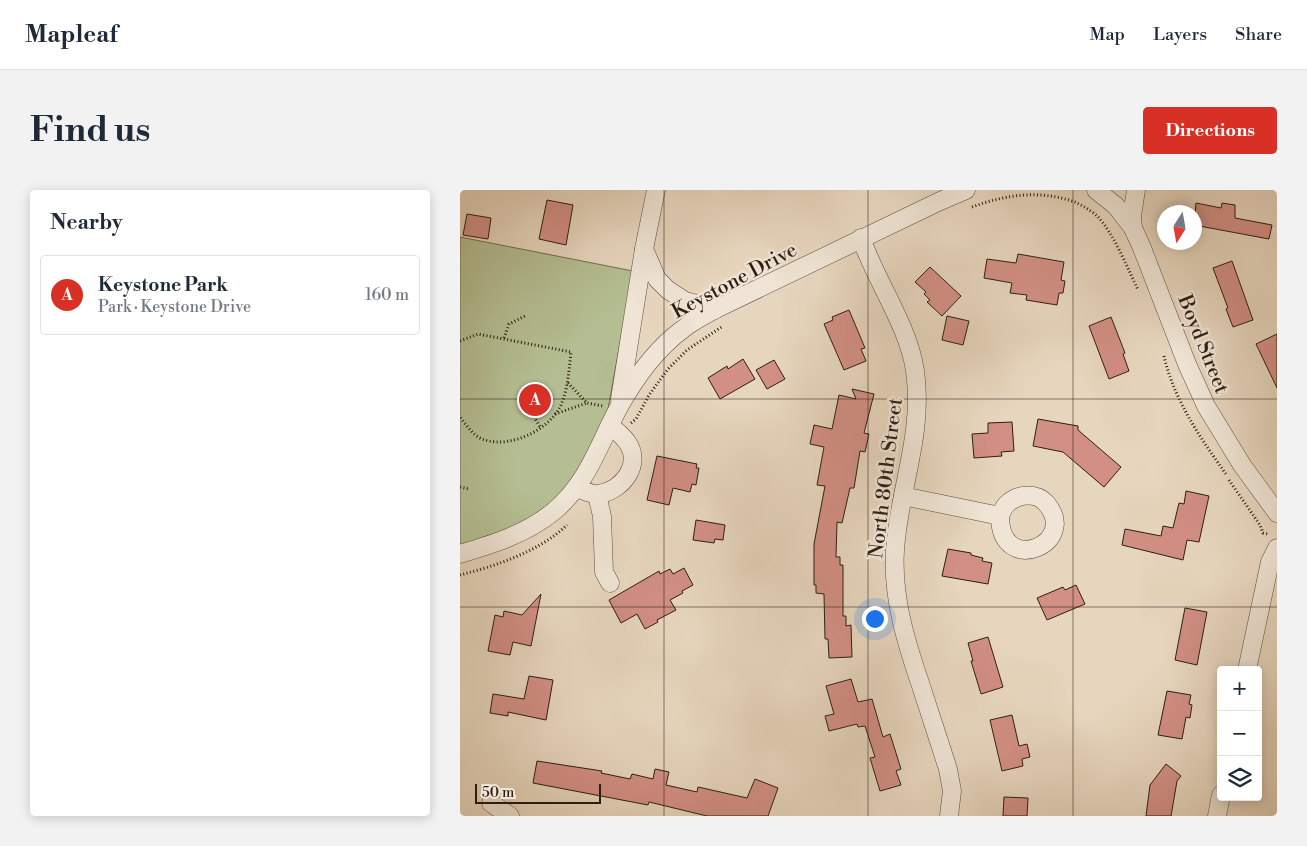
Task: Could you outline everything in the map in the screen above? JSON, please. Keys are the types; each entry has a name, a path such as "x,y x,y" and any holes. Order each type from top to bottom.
{"street":[{"path":"618,408 644,249 656,190"},
{"name":"Keystone Drive","path":"460,554 522,532 552,512 576,488 596,457 618,408 648,363 660,349 685,328 716,309 862,238 939,196 966,190"},
{"name":"Boyd Street","path":"1096,190 1116,206 1133,228 1146,256 1187,364 1206,406 1242,464 1277,513"},
{"path":"1133,228 1136,190"},
{"name":"North 80th Street","path":"862,238 868,256 906,336 915,369 918,396 917,421 895,550 895,576 897,602 905,637 948,769 952,791 949,816"},
{"path":"644,249 657,279 668,290 685,301 716,309"},
{"path":"576,488 597,495 611,490 628,477 633,460 628,443 610,425"},
{"path":"597,495 602,516 604,572 610,584"},
{"path":"903,496 1000,516"},
{"path":"1247,666 1270,562 1277,548"},
{"path":"1216,816 1220,801"},
{"path":"491,803 510,816"}],"path":[{"path":"504,338 509,324 525,316"},
{"path":"460,341 478,334 571,352 567,383 560,406 555,414 533,434 516,440 498,442 484,440 474,434 460,417"},
{"path":"567,383 587,403"},
{"path":"555,414 587,403 618,408"},
{"path":"526,405 541,428"},
{"path":"460,487 469,489"}],"green space":[{"path":"460,237 633,271 607,415 574,478 551,503 525,521 498,534 460,548"}],"building":[{"path":"547,200 573,205 566,245 539,239"},
{"path":"1196,203 1221,208 1222,203 1235,205 1235,218 1272,225 1269,239 1202,226 1202,205 1196,205"},
{"path":"467,214 491,218 488,239 463,235"},
{"path":"1018,254 1064,262 1061,280 1065,281 1063,293 1059,293 1057,305 1026,300 1027,295 1010,293 1012,283 984,278 987,259 1016,263"},
{"path":"1232,261 1253,320 1233,327 1213,268"},
{"path":"930,267 961,296 942,316 927,302 930,300 924,294 926,292 915,282"},
{"path":"849,310 865,348 861,349 866,361 844,370 824,324 833,320 832,317"},
{"path":"947,316 969,321 963,345 942,340"},
{"path":"1111,317 1125,353 1123,354 1129,371 1109,379 1089,326"},
{"path":"1277,334 1277,388 1256,344"},
{"path":"743,359 755,379 720,399 708,378 727,366 728,369"},
{"path":"774,360 785,379 767,389 756,370"},
{"path":"852,389 874,394 864,433 869,434 865,452 860,451 854,488 850,488 842,523 837,522 836,557 840,557 840,565 843,565 843,616 846,616 846,626 851,625 852,657 829,658 828,639 825,639 824,594 816,593 816,585 814,585 814,544 825,486 817,485 824,447 810,444 814,425 832,429 839,395 856,399"},
{"path":"1038,419 1078,426 1078,430 1121,467 1104,487 1063,452 1033,446"},
{"path":"1012,422 1014,451 1001,452 1002,456 974,458 972,434 988,433 988,423"},
{"path":"657,456 697,464 696,468 699,468 696,485 692,484 690,492 673,488 669,505 647,500"},
{"path":"1186,491 1209,496 1199,542 1187,540 1183,560 1122,545 1125,529 1161,536 1163,526 1173,528 1179,503 1184,504"},
{"path":"696,520 725,525 723,540 715,539 714,543 693,540"},
{"path":"948,549 971,553 971,555 983,558 982,561 992,563 988,584 942,576"},
{"path":"684,568 693,585 670,600 676,610 645,629 637,614 621,623 609,600 659,571 660,574 670,569 673,574"},
{"path":"1076,585 1085,604 1047,620 1037,598 1063,587 1065,590"},
{"path":"541,594 531,646 513,642 510,655 488,651 495,615 503,617 504,611 522,615"},
{"path":"1185,608 1207,612 1197,665 1175,660"},
{"path":"988,637 1003,687 981,694 971,661 973,661 968,643"},
{"path":"529,676 553,680 546,720 508,712 508,716 490,713 493,694 524,699"},
{"path":"851,679 858,702 872,699 883,737 890,734 901,769 896,771 901,785 880,791 870,758 875,757 865,726 858,727 857,724 829,731 825,716 834,714 826,686"},
{"path":"1167,691 1191,695 1189,704 1192,705 1190,718 1186,717 1182,739 1158,735"},
{"path":"1012,715 1019,746 1027,744 1030,757 1022,759 1023,766 1002,771 990,720"},
{"path":"537,761 602,771 601,773 630,779 632,774 653,779 655,769 669,772 666,785 697,792 698,787 747,798 755,779 778,788 768,816 707,816 649,802 648,805 533,783"},
{"path":"1166,764 1181,776 1177,781 1171,816 1146,816 1150,785"},
{"path":"1004,797 1028,798 1027,816 1003,816"}],"place":[{"name":"Keystone Park","path":"535,400"}]}
